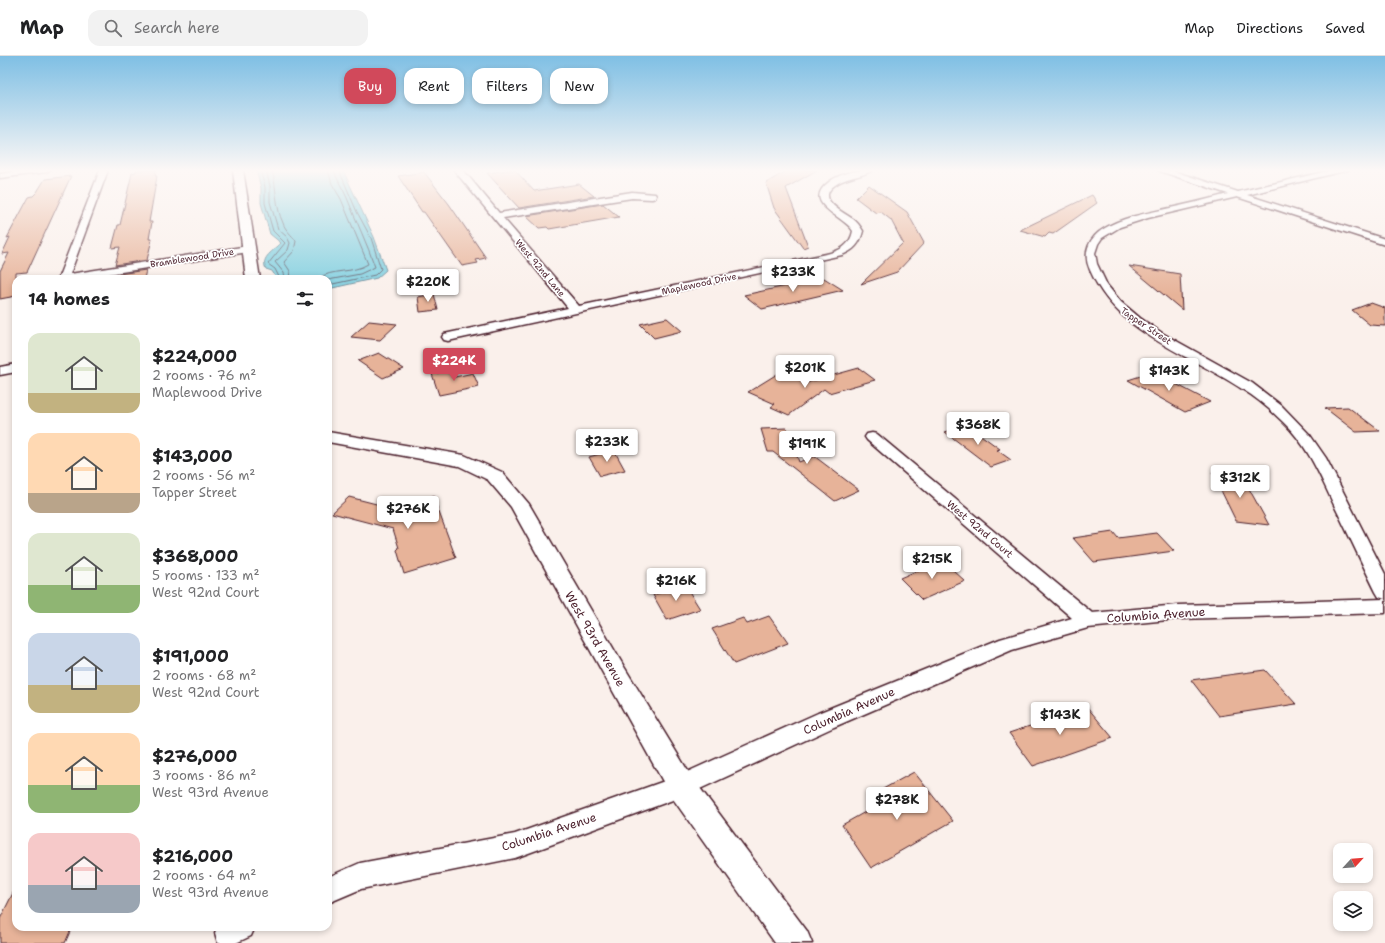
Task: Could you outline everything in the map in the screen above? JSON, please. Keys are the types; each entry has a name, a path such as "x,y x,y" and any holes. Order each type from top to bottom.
{"street":[{"path":"65,275 89,211"},
{"path":"243,211 252,275"},
{"name":"West 92nd Lane","path":"493,211 576,310"},
{"path":"497,216 527,211"},
{"name":"Maplewood Drive","path":"448,337 825,257 845,250 857,240 858,231 853,224 835,211"},
{"name":"Tapper Street","path":"1167,211 1138,218 1114,227 1101,235 1093,245 1091,250 1091,260 1094,270 1104,290 1120,308 1156,334 1210,363 1248,387 1283,416 1307,440 1319,458 1385,592"},
{"path":"1289,211 1385,242"},
{"name":"Bramblewood Drive","path":"71,275 248,246"},
{"path":"0,371 12,369"},
{"name":"West 92nd Court","path":"872,437 1088,621"},
{"name":"West 93rd Avenue","path":"332,438 464,461 495,476 519,504 614,672 681,786 795,943"},
{"name":"Columbia Avenue","path":"332,888 360,876 515,846 681,786 826,720 1007,644 1088,621 1178,612 1385,606"}],"water":[{"path":"263,211 362,211 374,237 386,270 377,278 332,288 332,275 274,275 272,271 266,269 265,261 269,254 281,243 270,234"}],"building":[{"path":"21,211 55,211 27,272 12,275 12,297 0,299 0,271 9,253 2,254 10,237 7,238"},
{"path":"123,211 151,211 149,222 152,222 149,239 152,239 147,260 115,265 120,247 112,248 118,225 120,225"},
{"path":"454,211 486,258 476,260 478,263 462,266 424,212 422,212"},
{"path":"556,211 612,211 619,217 549,229 547,227 539,228 526,216"},
{"path":"776,211 795,211 808,246 803,248"},
{"path":"874,211 906,211 924,243 897,272 861,284 903,243 891,220 881,212 876,213"},
{"path":"1058,211 1085,211 1053,234 1049,233 1045,237 1020,230"},
{"path":"1129,266 1180,274 1182,310"},
{"path":"146,270 145,275 112,275"},
{"path":"824,278 843,290 762,309 744,295"},
{"path":"434,294 438,310 420,312 418,297"},
{"path":"1371,303 1385,308 1385,326 1370,325 1352,310"},
{"path":"667,318 682,331 654,338 640,324"},
{"path":"369,321 397,324 380,340 351,337"},
{"path":"379,353 404,369 383,378 358,361"},
{"path":"859,368 875,380 829,393 824,389 789,415 771,407 775,404 748,392 782,371 805,383"},
{"path":"453,370 455,377 473,373 479,387 439,395 432,374"},
{"path":"1153,372 1210,402 1185,412 1128,380"},
{"path":"1348,407 1380,431 1356,432 1325,408"},
{"path":"967,425 1000,449 997,450 1011,460 991,467 945,432"},
{"path":"787,428 799,462 814,456 859,490 835,501 773,452 768,452 761,429"},
{"path":"614,450 625,470 600,476 589,457"},
{"path":"1212,472 1242,476 1269,525 1236,521"},
{"path":"433,496 456,558 404,574 397,550 399,548 393,529 332,513 349,497 392,508"},
{"path":"1113,532 1118,538 1157,533 1174,551 1094,562 1073,538"},
{"path":"942,560 965,581 922,600 900,578"},
{"path":"685,585 700,609 667,620 653,595"},
{"path":"769,616 788,643 734,664 712,629 743,618 747,624"},
{"path":"1265,670 1296,704 1219,716 1191,680"},
{"path":"1087,707 1113,738 1033,766 1009,733"},
{"path":"914,772 953,821 871,868 842,825 890,798 883,789"},
{"path":"12,895 12,931 70,931 65,943 0,943 0,919"}]}
